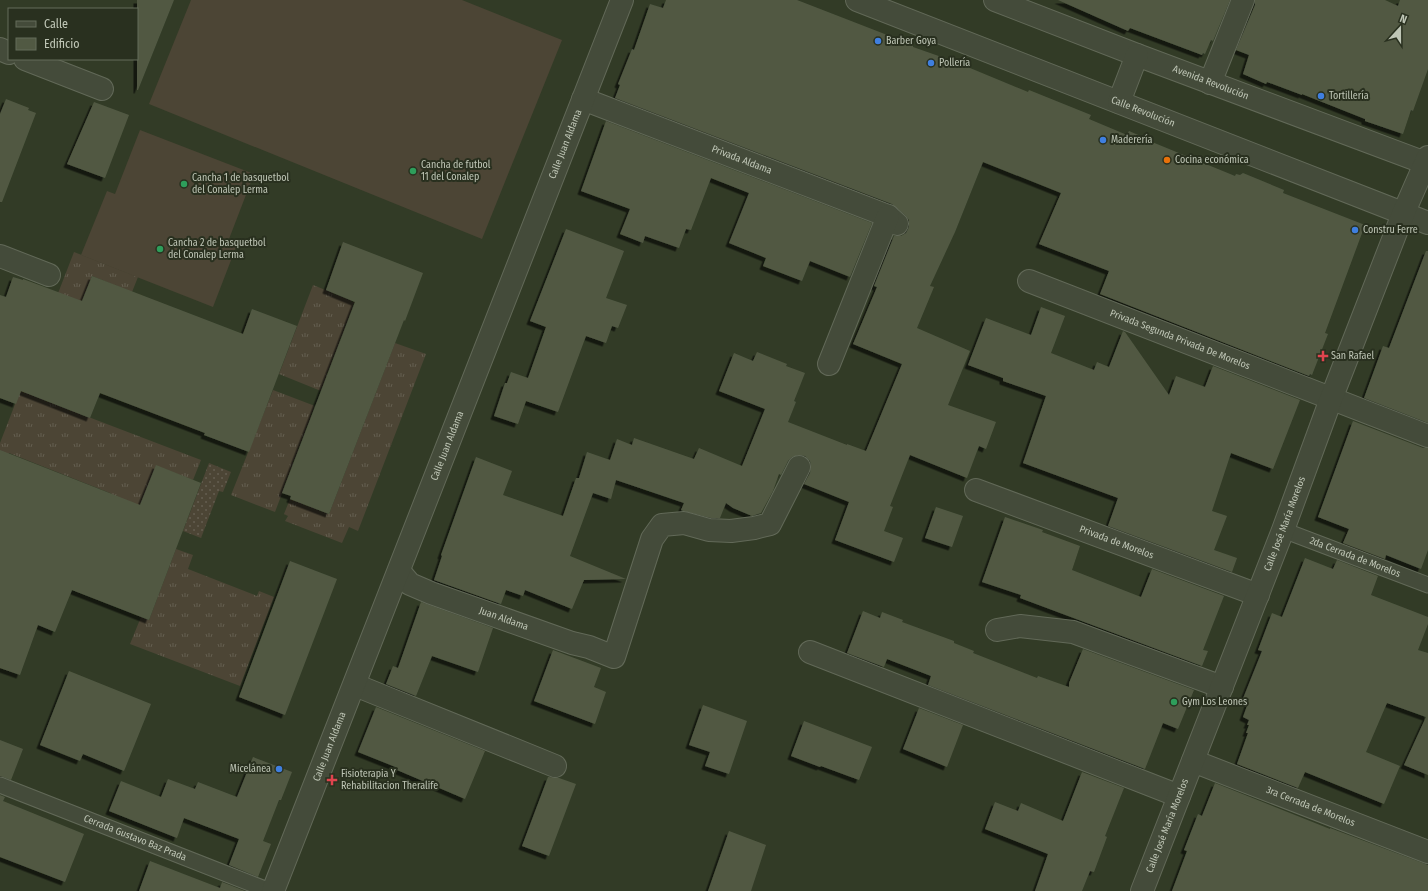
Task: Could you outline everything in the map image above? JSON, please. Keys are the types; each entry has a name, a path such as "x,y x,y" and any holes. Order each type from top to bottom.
{"street":[{"name":"Calle Juan Aldama","path":"272,891 327,751 355,685 398,571 622,0"},
{"name":"Calle Revolución","path":"857,0 1428,223"},
{"name":"Avenida Revolución","path":"995,0 1210,83 1427,161"},
{"path":"1210,83 1242,0"},
{"path":"1119,102 1137,55"},
{"path":"28,60 102,89"},
{"name":"Privada Aldama","path":"583,99 893,220 829,364"},
{"name":"Calle José María Morelos","path":"1142,891 1283,530 1403,214 1427,161"},
{"path":"0,256 49,275"},
{"name":"Privada Segunda Privada De Morelos","path":"1029,281 1428,436"},
{"name":"Juan Aldama","path":"398,571 410,584 431,593 614,657 652,539 662,525 684,523 709,530 731,531 770,524 799,467"},
{"name":"Privada de Morelos","path":"976,490 1258,594"},
{"path":"997,630 1020,626 1073,632 1222,687"},
{"path":"810,652 1179,796"},
{"path":"355,685 555,766"},
{"name":"3ra Cerrada de Morelos","path":"1192,761 1428,852"}],"lane":[{"name":"2da Cerrada de Morelos","path":"1283,530 1428,585"},
{"name":"Cerrada Gustavo Baz Prada","path":"0,785 272,891"}],"green space":[{"name":"Cancha de futbol 11 del Conalep","path":"191,0 462,0 562,40 482,239 149,104"},
{"path":"140,130 254,174 229,239 238,242 213,307 81,255 107,191 115,194"},
{"path":"74,252 138,277 132,292 92,276 44,400 201,460 193,480 156,466 137,513 110,493 9,453 0,474 0,443"},
{"path":"313,285 355,302 321,391 279,374"},
{"path":"395,343 426,354 358,531 349,527 342,543 285,521 288,516 284,514 290,499 329,514"},
{"path":"273,390 315,406 275,512 231,495"},
{"path":"209,463 231,472 223,492 219,491 201,538 183,531"},
{"path":"176,549 193,555 188,569 257,596 259,591 274,597 240,686 130,644 141,617 149,620"}],"building":[{"path":"137,0 174,0 138,90 138,8"},
{"path":"666,0 797,0 913,45 913,47 970,67 1028,92 1029,90 1091,115 1089,119 1127,135 1129,131 1235,176 1236,174 1240,175 1243,173 1284,190 1283,193 1365,225 1325,333 1328,334 1312,375 1310,374 1309,376 1100,294 1109,271 1039,244 1061,193 983,162 955,232 930,286 934,287 917,328 970,351 948,405 996,422 986,449 979,446 967,478 910,455 890,506 893,507 884,531 903,538 894,562 835,540 849,502 804,484 810,473 811,466 810,461 805,456 799,455 792,457 788,461 781,475 779,474 773,491 761,513 752,516 733,508 726,503 720,518 711,518 683,511 681,510 684,503 616,480 611,499 593,493 570,556 626,579 584,580 572,609 525,590 523,596 506,590 501,604 434,580 442,556 441,555 476,457 512,471 503,495 563,516 576,478 579,478 587,452 610,460 617,439 632,445 634,438 694,459 699,448 742,466 765,409 719,391 734,353 753,361 757,352 787,364 786,366 805,373 794,401 796,402 788,422 866,451 902,364 853,344 877,287 874,286 894,236 901,236 906,233 909,227 909,220 905,215 892,204 615,98 620,85 618,84 632,49 634,50 650,4 663,8"},
{"path":"1058,0 1230,0 1213,41 1211,40 1205,54 1203,53 1202,55 1130,28 1128,31"},
{"path":"1255,0 1385,0 1398,6 1400,0 1428,0 1428,69 1403,134 1365,121 1365,119 1302,94 1267,82 1266,84 1243,74 1249,55 1236,50 1255,5"},
{"path":"6,99 29,108 28,110 36,113 2,202 0,202 0,114"},
{"path":"94,102 129,115 105,178 67,164"},
{"path":"606,121 872,223 850,277 810,261 802,281 763,266 766,258 729,243 749,193 711,178 691,230 686,229 679,248 645,236 643,243 620,234 630,209 581,191"},
{"path":"566,229 624,251 606,298 627,305 618,328 612,326 606,343 586,336 558,412 526,401 518,424 494,416 505,383 507,383 511,372 528,378 546,327 530,321"},
{"path":"343,242 423,273 329,514 290,499 291,496 282,493 355,302 326,290"},
{"path":"1426,251 1428,251 1428,423 1364,398 1383,346 1389,348"},
{"path":"92,276 243,334 252,309 297,326 249,452 204,435 205,433 100,393 90,418 21,391 16,404 0,398 0,295 6,297 13,277 23,279 82,301"},
{"path":"1041,307 1065,316 1051,353 1094,370 1097,362 1109,367 1123,331 1169,395 1176,376 1205,387 1213,366 1300,400 1273,469 1231,453 1212,511 1227,516 1214,550 1237,558 1232,572 1108,526 1118,498 1023,463 1046,396 1003,381 1003,378 968,365 986,318 1031,335"},
{"path":"1353,421 1423,448 1428,448 1428,550 1421,569 1386,555 1385,559 1343,543 1349,529 1318,517"},
{"path":"0,450 140,505 156,465 201,483 149,620 72,590 55,632 38,625 20,675 0,668"},
{"path":"936,507 963,516 952,547 925,538"},
{"path":"1005,517 1043,530 1042,532 1080,546 1072,570 1141,597 1152,569 1224,596 1203,650 1208,651 1202,666 1020,598 1021,595 982,582"},
{"path":"1305,558 1333,569 1337,560 1378,576 1371,595 1428,617 1428,624 1418,650 1428,653 1428,775 1404,765 1426,717 1387,703 1366,752 1400,766 1384,804 1305,772 1298,788 1237,764 1248,733 1246,733 1249,725 1247,725 1249,720 1243,717 1248,703 1242,701 1262,651 1258,650 1272,613 1282,617"},
{"path":"290,561 337,579 285,715 239,697"},
{"path":"421,602 493,628 478,672 432,656 416,696 386,684 393,666 398,668"},
{"path":"863,611 880,618 882,612 903,620 902,622 954,641 954,643 974,651 973,653 1037,678 1038,676 1069,687 1069,683 1083,649 1194,690 1178,729 1163,723 1145,769 928,685 931,676 887,659 884,667 847,653"},
{"path":"553,650 601,668 594,687 606,692 595,724 534,701"},
{"path":"69,671 151,704 124,771 83,754 80,761 40,745"},
{"path":"703,705 747,721 729,774 705,766 710,752 689,745"},
{"path":"376,707 485,751 465,799 397,770 398,768 358,752"},
{"path":"919,708 963,725 947,767 903,749"},
{"path":"804,721 872,747 859,780 791,756"},
{"path":"0,740 23,749 11,780 0,776"},
{"path":"253,757 292,772 263,841 271,844 258,877 229,865 239,839 184,818 177,838 109,811 121,781 161,797 168,779 195,789 198,782 237,797"},
{"path":"1082,772 1124,788 1105,836 1107,837 1094,872 1090,871 1082,891 1035,891 1048,854 985,829 995,802 1018,811 1021,803 1063,821"},
{"path":"548,777 559,778 576,784 549,856 522,846"},
{"path":"1215,783 1330,829 1428,865 1428,891 1172,891 1187,851 1184,850 1198,814 1202,816"},
{"path":"0,795 5,797 3,801 84,834 65,882 0,857"},
{"path":"729,831 766,845 751,891 708,891"},
{"path":"150,861 220,888 222,882 245,891 139,891"}],"place":[{"name":"Barber Goya","path":"878,41"},
{"name":"Pollería","path":"931,63"},
{"name":"Tortillería","path":"1321,96"},
{"name":"Maderería","path":"1103,140"},
{"name":"Cocina económica","path":"1167,160"},
{"name":"Cancha de futbol 11 del Conalep","path":"413,171"},
{"name":"Cancha 1 de basquetbol del Conalep Lerma","path":"184,184"},
{"name":"Constru Ferre","path":"1355,230"},
{"name":"Cancha 2 de basquetbol del Conalep Lerma","path":"160,249"},
{"name":"San Rafael","path":"1323,356"},
{"name":"Gym Los Leones","path":"1174,702"},
{"name":"Micelánea","path":"279,769"},
{"name":"Fisioterapia Y Rehabilitacion Theralife","path":"332,780"}]}
